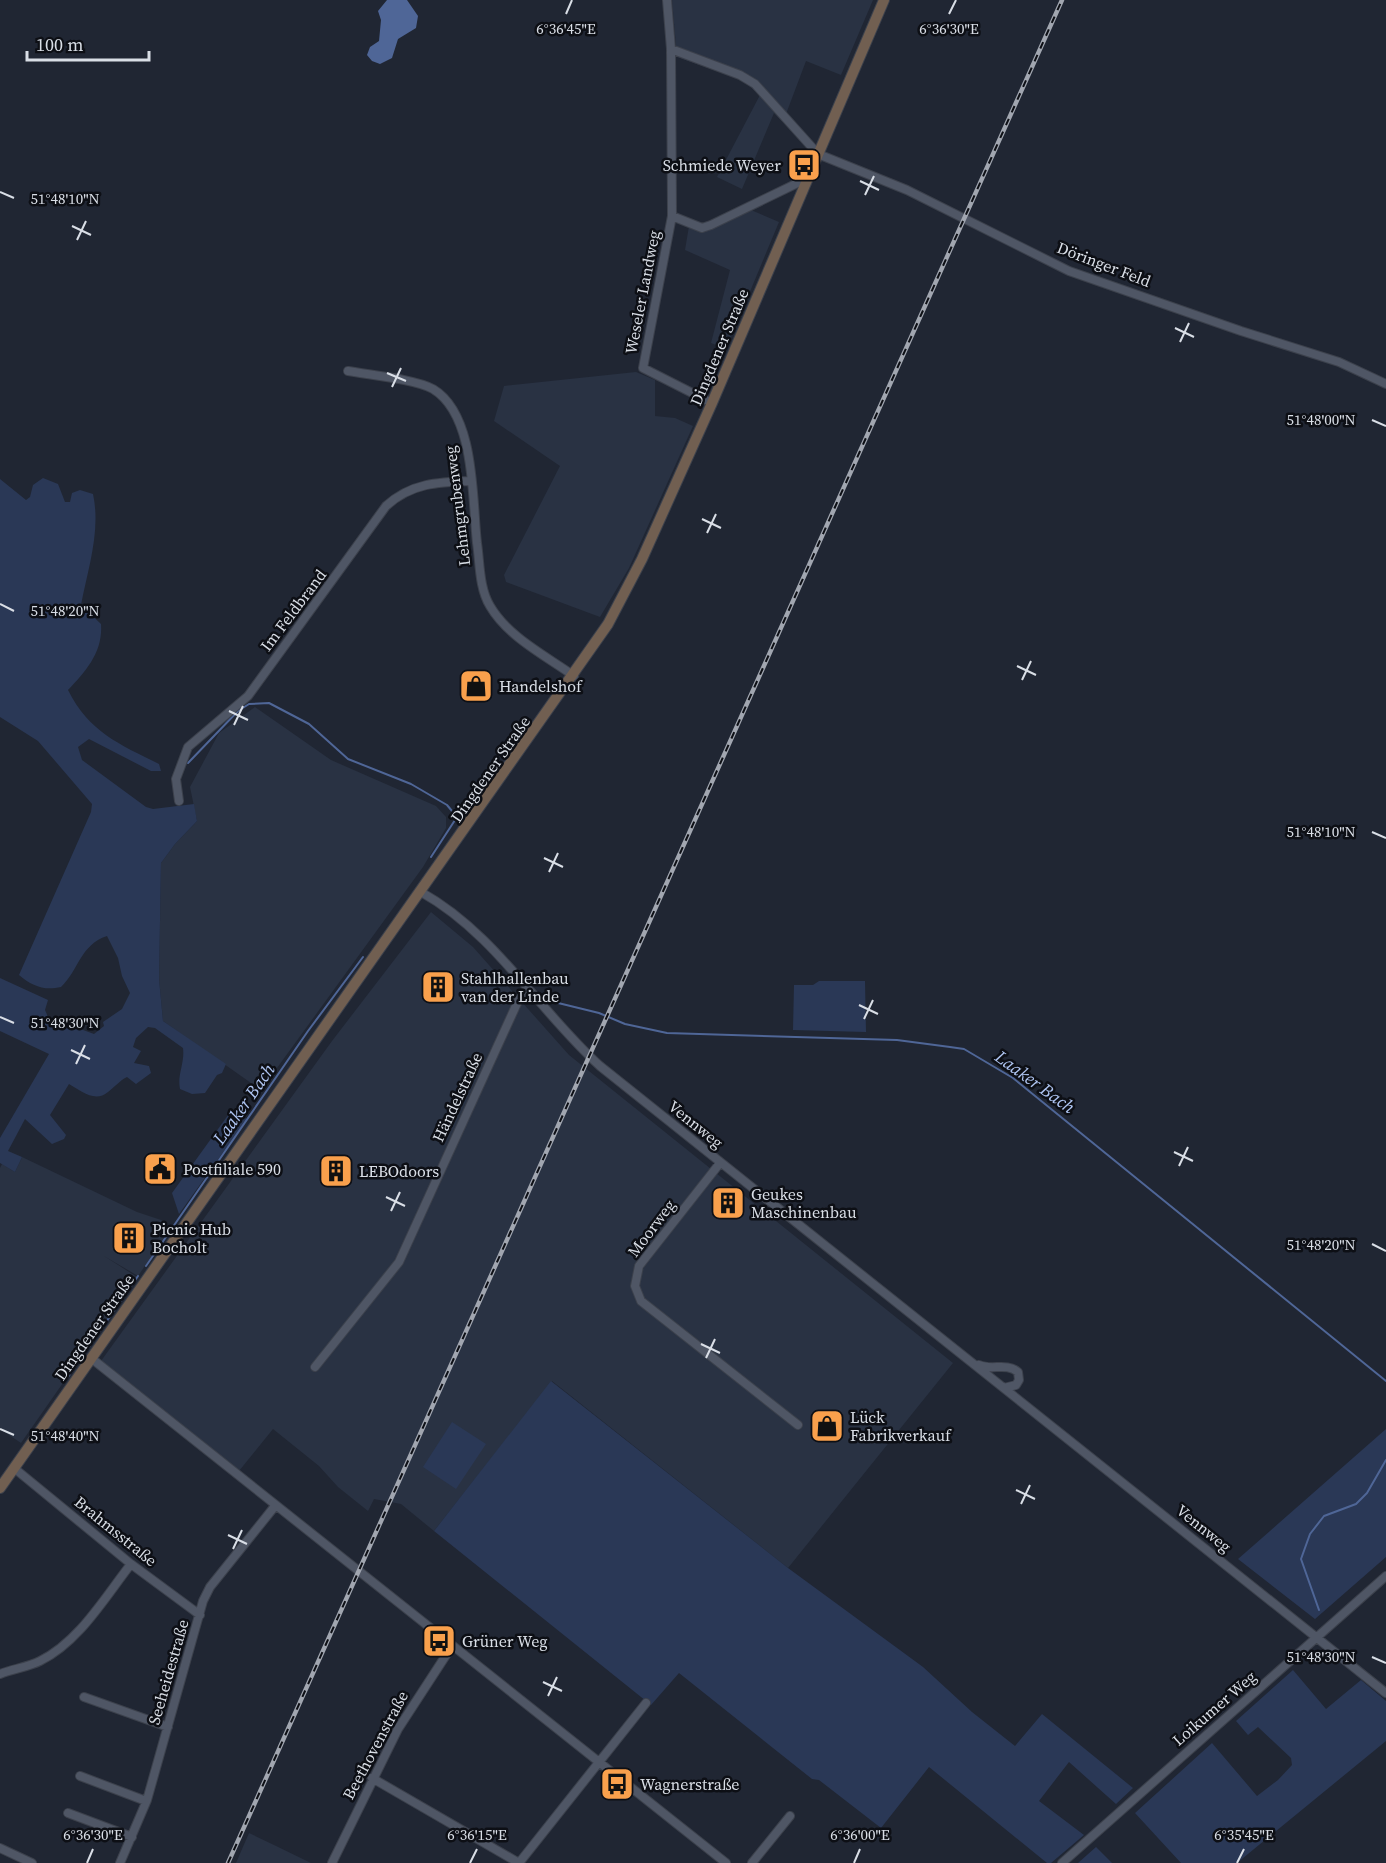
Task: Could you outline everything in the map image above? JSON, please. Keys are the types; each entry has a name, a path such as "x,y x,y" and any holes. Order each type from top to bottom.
{"main road":[{"name":"Dingdener Straße","path":"0,1488 574,676 621,602 712,403 884,0"}],"street":[{"name":"Weseler Landweg","path":"667,0 671,49 672,216 643,368 712,403"},
{"path":"671,49 740,75 755,84 818,154"},
{"name":"Döringer Feld","path":"818,154 907,190 1069,271 1241,332 1339,362 1386,384"},
{"name":"Weseler Landweg","path":"672,216 702,228 808,178"},
{"name":"Lehmgrubenweg","path":"348,370 433,389 448,404 460,422 469,456 482,581 490,605 509,629 574,676"},
{"name":"Im Feldbrand","path":"179,801 176,779 188,747 248,696 386,506 399,494 414,487 429,483 471,481"},
{"name":"Vennweg","path":"421,892 482,937 600,1066 1386,1693"},
{"name":"Händelstraße","path":"315,1367 399,1262 519,999 529,989"},
{"name":"Moorweg","path":"720,1163 639,1266 635,1287 641,1301 798,1425"},
{"path":"91,1358 726,1863"},
{"name":"Vennweg","path":"971,1362 987,1368 1012,1368 1017,1372 1019,1380 1017,1385 1004,1388"},
{"name":"Brahmsstraße","path":"14,1468 131,1564 200,1615"},
{"name":"Seeheidestraße","path":"120,1863 146,1801 210,1587 275,1506"},
{"path":"0,1674 39,1662 57,1651 75,1634 131,1564"},
{"name":"Loikumer Weg","path":"1062,1863 1386,1576"},
{"name":"Beethovenstraße","path":"332,1863 398,1729 452,1646"},
{"path":"84,1697 168,1727"},
{"path":"372,1778 519,1863 646,1703"},
{"path":"80,1776 146,1801"},
{"path":"68,1813 132,1837"},
{"path":"752,1863 790,1816"},
{"path":"0,1848 32,1863"}],"shaded area":[{"path":"387,0 407,0 418,16 416,28 398,39 392,58 380,64 372,61 367,55 370,47 379,41 381,20 378,11"},
{"path":"672,0 873,0 841,75 806,61 783,122 774,113 742,189 717,177 760,95 742,80 677,57"},
{"path":"751,210 779,222 726,349 711,343 730,270 685,250 689,226 703,231"},
{"path":"636,372 655,380 655,416 675,418 693,426 629,568 600,617 506,582 504,575 560,466 494,421 504,386"},
{"path":"43,478 58,484 65,502 70,502 72,493 80,490 93,494 95,508 93,550 81,605 101,624 101,634 92,660 68,690 95,727 118,743 159,764 161,771 151,771 89,739 78,747 82,760 146,807 153,809 194,804 197,821 161,863 159,979 163,1021 226,1064 222,1073 217,1075 205,1093 192,1094 180,1089 183,1048 155,1028 148,1027 136,1038 133,1047 141,1051 134,1063 149,1066 151,1073 136,1084 127,1077 108,1092 98,1096 83,1093 69,1084 50,1115 66,1135 64,1139 52,1144 25,1119 8,1151 22,1157 15,1172 0,1163 0,1138 49,1054 0,1031 0,978 48,1000 45,1010 48,1017 94,1034 104,1026 103,1022 122,1009 130,993 122,976 118,958 107,936 91,945 61,987 38,987 19,975 91,812 92,804 38,741 0,717 0,479 26,500 30,497 33,485"},
{"path":"255,707 331,760 436,806 446,817 446,828 423,867 261,1090 163,1021 159,979 161,863 197,821 190,787 219,733"},
{"path":"431,912 473,947 569,1055 953,1363 788,1568 552,1381 434,1531 401,1504 374,1499 368,1511 338,1487 319,1466 273,1429 239,1471 101,1361 332,1041"},
{"path":"819,981 865,981 866,1032 793,1030 794,985 813,985"},
{"path":"231,1111 247,1119 179,1214 172,1193"},
{"path":"22,1157 137,1212 161,1220 171,1228 138,1276 104,1256 137,1277 21,1443 0,1429 0,1168 2,1164 15,1172"},
{"path":"551,1381 788,1568 923,1667 972,1712 1015,1746 1042,1714 1133,1788 1116,1804 1069,1762 1039,1801 1084,1835 1051,1863 1047,1863 929,1767 881,1828 819,1780 812,1779 679,1673 651,1705 434,1531"},
{"path":"452,1422 486,1444 456,1489 423,1467"},
{"path":"1386,1429 1386,1557 1315,1619 1238,1559"},
{"path":"1293,1670 1326,1709 1361,1680 1386,1701 1386,1741 1237,1863 1181,1863 1135,1813 1212,1743 1257,1796 1278,1780 1292,1765 1291,1758 1258,1727 1248,1735 1236,1721"},
{"path":"249,1833 274,1845 311,1863 236,1863"},
{"path":"1096,1847 1112,1863 1078,1863"}],"waterway":[{"path":"188,763 238,711 249,704 269,703 309,724 348,759 411,784 447,805 457,817 431,857"},
{"name":"Laaker Bach","path":"146,1266 308,1031 363,957"},
{"name":"Laaker Bach","path":"550,1001 599,1013 625,1024 667,1033 897,1040 964,1049 1013,1078 1386,1381"},
{"name":"Laaker Bach","path":"68,1377 138,1276"},
{"path":"1319,1610 1301,1559 1310,1534 1324,1516 1356,1504 1367,1493 1386,1460"}],"railway":[{"path":"228,1863 1062,0"}],"place":[{"name":"Schmiede Weyer","path":"804,165"},
{"name":"Handelshof","path":"476,686"},
{"name":"Stahlhallenbau van der Linde","path":"438,987"},
{"name":"Postfiliale 590","path":"160,1169"},
{"name":"LEBOdoors","path":"336,1171"},
{"name":"Geukes Maschinenbau","path":"728,1203"},
{"name":"Picnic Hub Bocholt","path":"129,1238"},
{"name":"Lück Fabrikverkauf","path":"827,1426"},
{"name":"Grüner Weg","path":"439,1641"},
{"name":"Wagnerstraße","path":"617,1784"}]}
